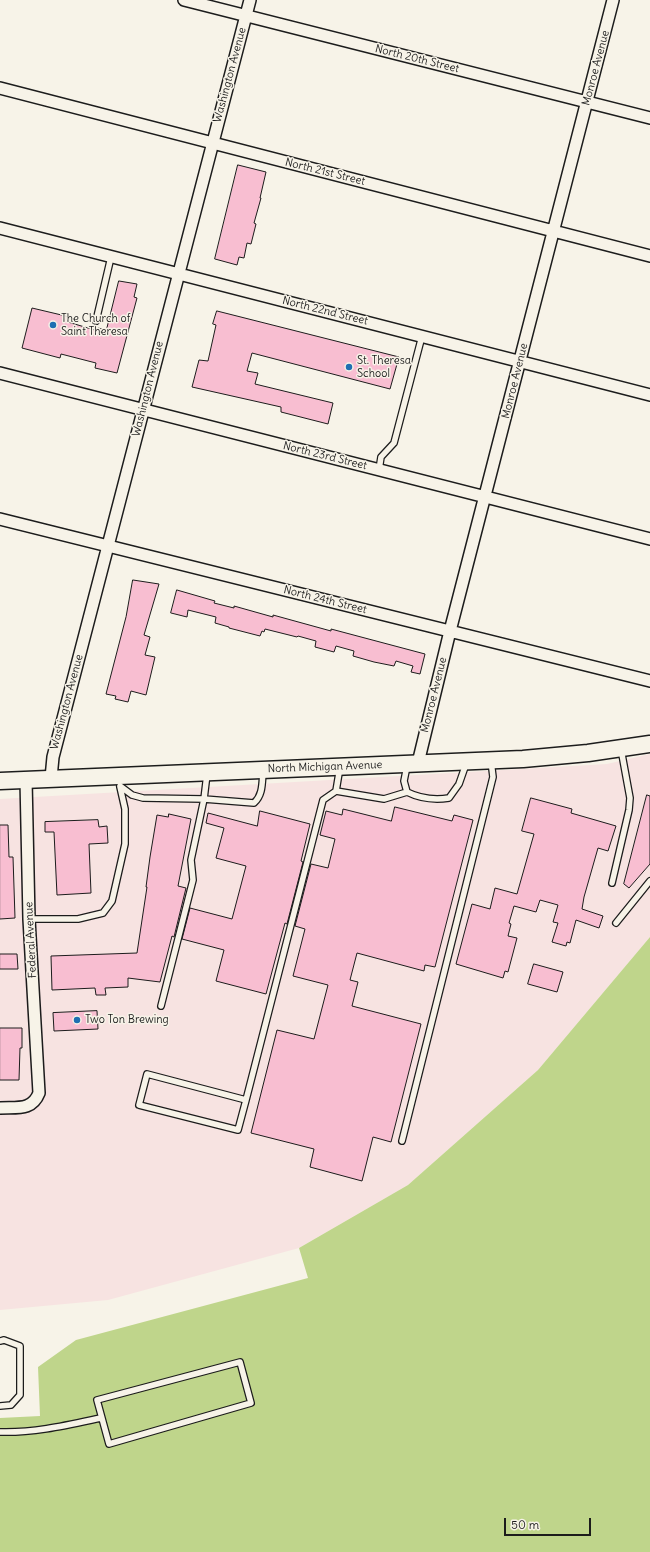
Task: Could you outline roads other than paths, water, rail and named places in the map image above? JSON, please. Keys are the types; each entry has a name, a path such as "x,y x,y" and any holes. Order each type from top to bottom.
{"street":[{"name":"North 20th Street","path":"184,0 650,118"},
{"name":"Washington Avenue","path":"51,778 53,757 250,0"},
{"name":"Monroe Avenue","path":"413,763 450,631 613,0"},
{"name":"North 21st Street","path":"0,88 650,256"},
{"name":"North 22nd Street","path":"0,228 650,395"},
{"name":"North 23rd Street","path":"0,373 650,539"},
{"name":"North 24th Street","path":"0,519 650,681"},
{"name":"North Michigan Avenue","path":"0,781 51,778 117,781 207,772 523,760 621,749 650,744"},
{"name":"Federal Avenue","path":"0,1108 29,1106 36,1100 39,1093 29,919 26,780"}],"lane":[{"path":"96,321 111,257"},
{"path":"379,470 381,457 394,443 422,336"},
{"path":"612,883 629,810 630,798 621,749"},
{"path":"402,1141 493,777 491,761"},
{"path":"246,1100 147,1074 139,1105 238,1130 246,1100 323,800 336,791 384,799 407,792 413,795 438,800 449,798 459,784 467,762"},
{"path":"407,792 404,781 413,763"},
{"path":"336,791 340,767"},
{"path":"117,781 132,795 143,798 204,799 254,803 259,799 261,793 263,770"},
{"path":"161,1006 193,880 191,860 204,799 207,772"},
{"path":"29,919 78,919 104,913 112,901 125,844 125,809 117,781"},
{"path":"616,923 650,881"},
{"path":"0,1341 4,1340 20,1346 20,1395 11,1405 0,1406"},
{"path":"240,1362 251,1403 109,1444 101,1418 97,1400 240,1362"},
{"path":"0,1432 25,1432 50,1429 101,1418"}],"place":[{"name":"The Church of Saint Theresa","path":"53,325"},
{"name":"St. Theresa School","path":"349,367"},
{"name":"Two Ton Brewing","path":"77,1020"}]}
